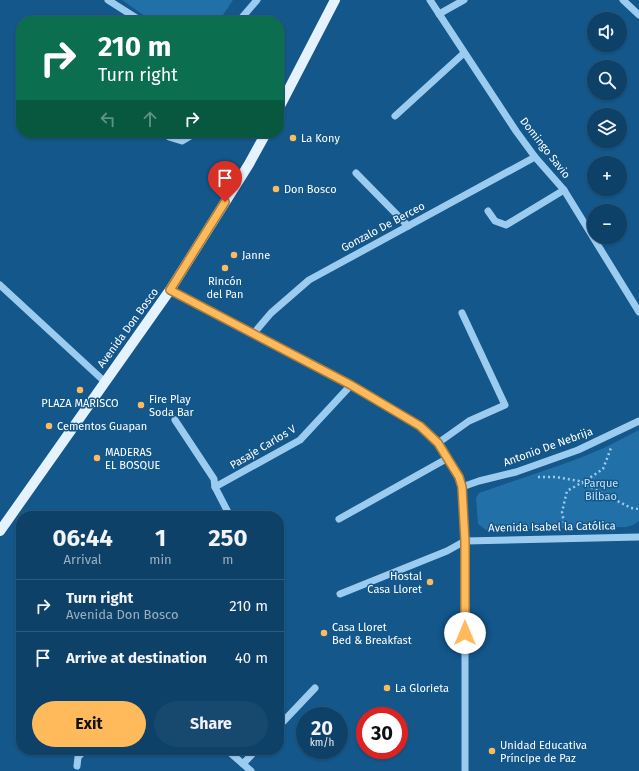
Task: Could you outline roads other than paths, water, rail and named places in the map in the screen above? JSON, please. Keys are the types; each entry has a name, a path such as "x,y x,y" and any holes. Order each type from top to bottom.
{"main road":[{"path":"284,97 335,0"},
{"name":"Avenida Don Bosco","path":"0,531 170,290 249,164 263,138"}],"street":[{"path":"108,0 133,16"},
{"path":"243,16 257,0"},
{"name":"Domingo Savio","path":"430,0 516,131 535,157 564,190 639,312"},
{"path":"439,14 464,0"},
{"path":"622,0 639,14"},
{"path":"394,116 464,53"},
{"path":"169,138 182,141 187,138"},
{"name":"Gonzalo De Berceo","path":"254,333 271,313 309,280 535,157"},
{"path":"356,173 408,226"},
{"path":"488,211 495,221 506,225 564,190"},
{"path":"0,285 105,382"},
{"path":"170,290 351,385 420,426 438,443 448,458 459,477 462,487 465,541 465,771"},
{"path":"438,443 469,421 506,405 462,313"},
{"name":"Pasaje Carlos V","path":"215,487 300,440 351,385"},
{"path":"175,420 214,478 215,487 227,511"},
{"name":"Antonio De Nebrija","path":"462,487 479,481 516,472 578,450 639,421"},
{"path":"339,519 448,458"},
{"name":"Avenida Isabel la Católica","path":"465,541 639,536"},
{"path":"340,594 447,551 465,541"},
{"path":"284,721 315,688"},
{"path":"76,766 80,755"},
{"path":"233,755 252,771"},
{"path":"243,764 251,755"}],"place":[{"name":"La Kony","path":"293,138"},
{"name":"Don Bosco","path":"276,189"},
{"name":"Janne","path":"234,255"},
{"name":"Rincón del Pan","path":"225,268"},
{"name":"PLAZA MARISCO","path":"80,390"},
{"name":"Fire Play Soda Bar","path":"141,405"},
{"name":"Cementos Guapan","path":"49,426"},
{"name":"MADERAS EL BOSQUE","path":"97,458"},
{"name":"Hostal Casa Lloret","path":"430,582"},
{"name":"Casa Lloret Bed & Breakfast","path":"324,633"},
{"name":"La Glorieta","path":"387,688"},
{"name":"Unidad Educativa Príncipe de Paz","path":"492,751"}],"park label":[{"name":"Parque Bilbao","path":"601,489"}]}
